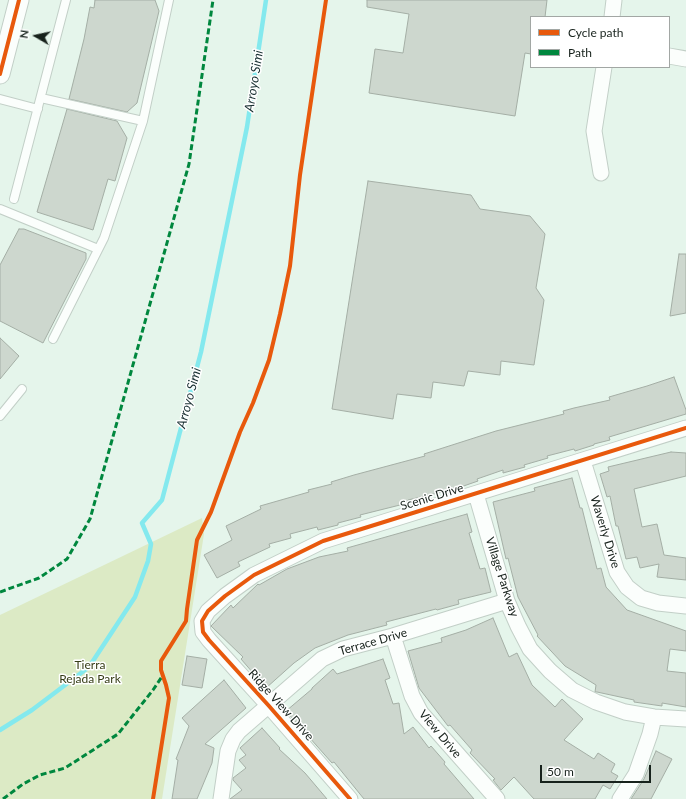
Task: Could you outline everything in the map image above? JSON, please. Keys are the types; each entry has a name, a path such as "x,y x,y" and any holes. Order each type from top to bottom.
{"street":[{"path":"1,69 19,0"},
{"path":"612,16 614,0"},
{"path":"670,56 686,59"},
{"path":"601,173 594,131 604,68"},
{"name":"Scenic Drive","path":"202,621 208,611 225,596 254,575 316,544 686,428"},
{"name":"Waverly Drive","path":"583,461 617,572 627,587 641,598 658,603 686,606"},
{"name":"Village Parkway","path":"476,494 508,602 518,626 530,649 550,671 572,690 596,702 625,712 654,717 686,719"},
{"name":"Terrace Drive","path":"221,799 228,751 233,739 239,731 322,659 343,649 508,602"},
{"name":"Ridge View Drive","path":"202,621 203,632 208,640 269,706 350,799"},
{"name":"View Drive","path":"393,636 412,696 421,713 497,799"},
{"path":"620,799 636,774 650,734 654,717"}],"lane":[{"path":"14,199 66,0"},
{"path":"52,339 104,238 143,121 169,0"},
{"path":"41,98 143,121"},
{"path":"0,99 38,109"},
{"path":"0,209 98,250"},
{"path":"0,416 22,389"}],"green space":[{"name":"Tierra Rejada Park","path":"202,518 204,534 162,799 0,799 0,615"}],"building":[{"path":"95,0 155,0 159,11 137,103 127,112 69,99 84,39 90,7 94,8"},
{"path":"367,0 547,0 545,16 530,16 530,54 525,53 515,116 369,93 375,49 403,53 409,14 367,7"},
{"path":"67,109 117,121 127,138 115,181 108,179 93,230 37,212"},
{"path":"368,181 471,195 480,209 530,216 545,234 536,288 544,300 534,365 501,361 500,375 468,371 464,386 433,382 431,398 397,394 393,419 332,409"},
{"path":"19,229 24,229 86,253 86,259 43,343 0,321 0,265"},
{"path":"679,254 686,254 686,313 670,316"},
{"path":"0,338 19,356 0,379"},
{"path":"674,377 686,410 686,414 609,437 610,440 575,451 574,449 547,456 548,458 524,465 525,467 503,473 503,470 477,479 478,481 455,489 408,500 408,503 360,515 361,517 338,523 338,525 318,530 317,527 290,534 291,538 269,544 270,547 238,562 240,566 217,578 204,555 232,540 226,526 261,509 260,506 309,492 308,490 332,484 331,482 354,475 425,456 424,454 496,431 564,414 563,411 574,408 610,400 609,397"},
{"path":"671,452 686,453 686,476 634,489 642,527 657,524 664,555 686,558 686,580 657,577 659,564 640,568 637,557 626,559 618,526 616,526 610,496 607,497 600,474 609,471 608,467"},
{"path":"572,478 580,508 582,508 597,569 601,568 606,587 627,610 686,631 686,651 670,649 667,671 686,673 686,707 662,703 662,706 634,702 634,700 595,692 596,685 565,666 537,636 538,635 518,597 508,558 506,559 493,502 535,491 534,488"},
{"path":"467,514 472,532 469,533 480,569 485,568 491,592 458,600 459,604 386,622 387,625 348,635 315,648 294,663 266,688 241,659 243,657 211,626 231,605 233,608 258,584 259,585 287,569 319,557 348,551 347,548"},
{"path":"493,618 509,657 517,653 532,685 555,707 562,699 583,719 564,740 594,759 598,753 615,764 611,772 618,776 610,789 603,785 595,799 534,799 514,777 501,790 493,780 495,779 470,753 472,750 450,725 448,726 419,688 408,651 442,642 441,638 466,630"},
{"path":"187,656 207,659 202,688 182,685"},
{"path":"383,659 390,678 385,680 393,704 399,703 404,734 413,727 429,748 431,746 445,762 444,764 474,799 364,799 334,762 332,763 286,711 333,669 337,674"},
{"path":"224,680 246,708 205,744 214,748 212,763 197,799 172,799 178,760 176,759 189,726 182,718"},
{"path":"262,728 280,748 279,749 305,773 327,799 230,799 242,790 233,780 233,778 246,768 239,760 246,755 240,748"},
{"path":"656,751 672,759 651,799 631,799 644,779"}],"waterway":[{"name":"Arroyo Simi","path":"0,730 32,710 89,667 135,597 148,561 151,544 142,523 162,500 201,352 247,127 266,0"}],"marked path":[{"path":"0,592 39,578 67,559 90,519 189,164 213,0"},
{"path":"3,799 23,784 40,775 65,768 118,734 163,675"}],"cycle path":[{"path":"0,74 19,0"},
{"path":"153,799 169,698 161,670 161,661 186,621 197,540 211,512 240,432 253,403 269,360 280,314 290,266 300,175 326,0"},
{"path":"350,799 209,640 203,632 202,621 208,611 225,596 254,575 323,541 686,428"}]}
